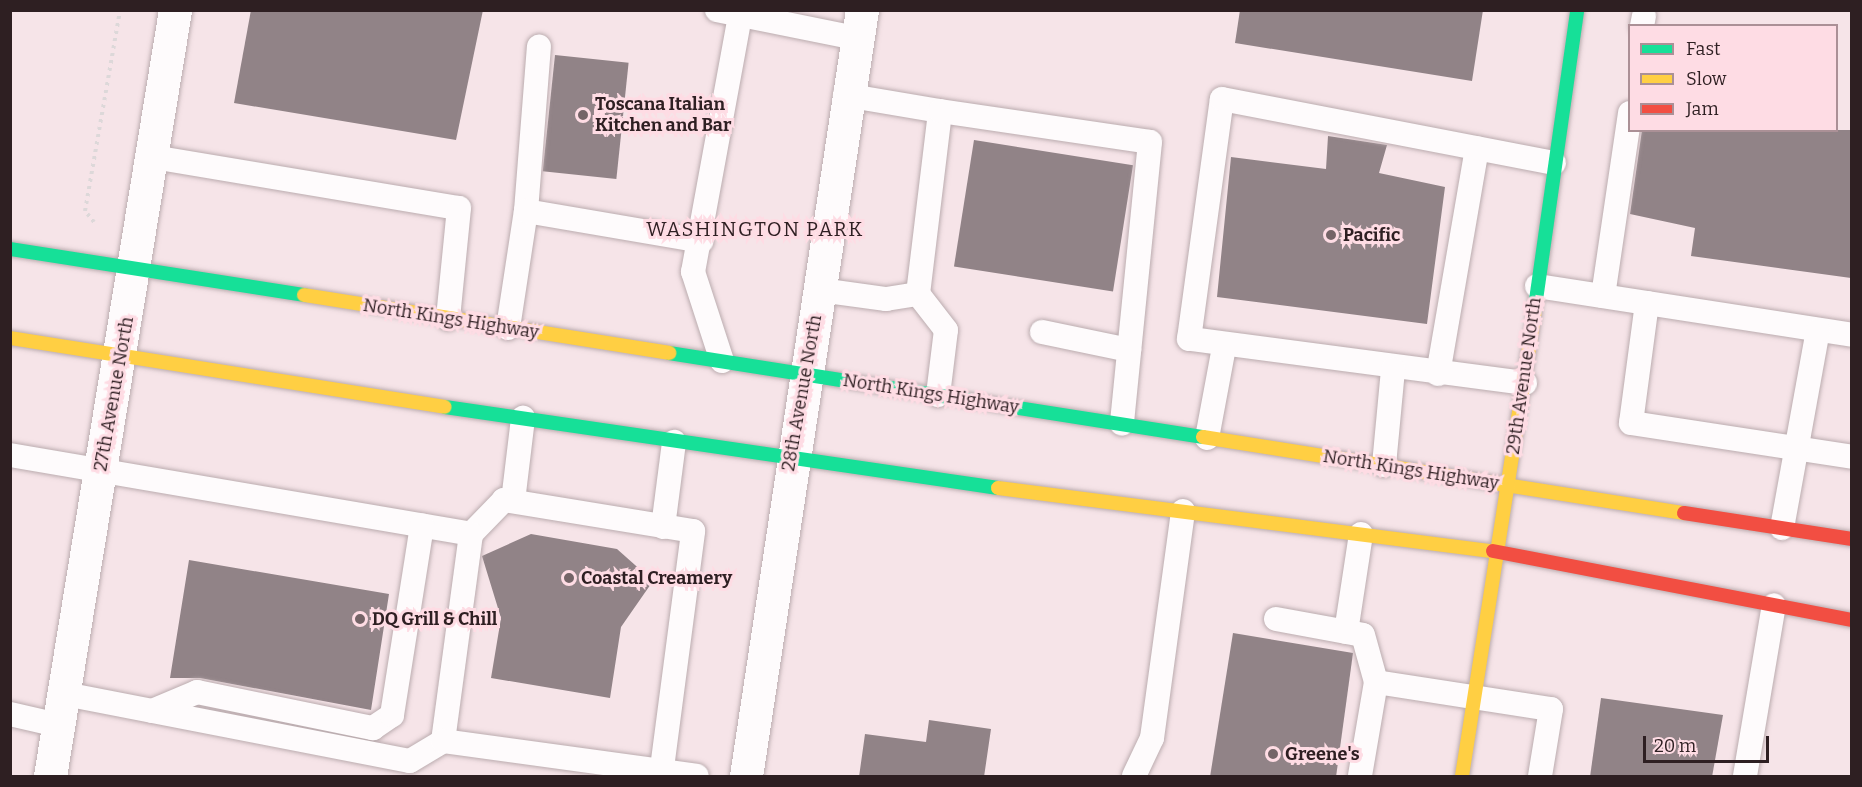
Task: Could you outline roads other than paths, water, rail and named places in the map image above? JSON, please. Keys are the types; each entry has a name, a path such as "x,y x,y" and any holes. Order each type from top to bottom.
{"main road":[{"name":"29th Avenue North","path":"1462,777 1501,552 1577,10"},
{"name":"North Kings Highway","path":"10,249 1851,539"},
{"path":"10,338 790,461 1501,552 1851,620"}],"street":[{"name":"27th Avenue North","path":"50,777 99,470 122,354 175,10"},
{"name":"28th Avenue North","path":"746,777 790,461 807,375 845,95 859,24"}],"lane":[{"path":"722,361 693,273 702,241 729,13 859,24"},
{"path":"508,328 526,212 539,47"},
{"path":"845,95 1150,142 1122,424"},
{"path":"1525,383 1224,347 1189,339 1222,99 1554,163"},
{"path":"938,395 946,330 918,294 940,111"},
{"path":"1603,296 1628,120"},
{"path":"1438,374 1477,148"},
{"path":"153,157 459,208 448,318"},
{"path":"526,212 702,241"},
{"path":"1537,285 1851,335"},
{"path":"820,290 886,299 918,294"},
{"path":"1647,303 1631,423 1851,457"},
{"path":"1782,528 1818,330"},
{"path":"1042,332 1129,350"},
{"path":"1207,438 1224,347"},
{"path":"1384,465 1393,369"},
{"path":"513,501 523,418"},
{"path":"663,527 674,442"},
{"path":"10,455 471,534"},
{"path":"443,741 471,534 504,500 513,501 693,531 662,768"},
{"path":"1134,777 1152,738 1183,510"},
{"path":"152,711 197,693 374,728 392,715 422,525"},
{"path":"1346,632 1361,534"},
{"path":"1745,777 1774,605"},
{"path":"1276,619 1363,635 1376,682 1360,777"},
{"path":"1376,682 1476,695 1551,709 1540,777"},
{"path":"10,714 61,709 152,711 410,761 443,741 662,768 697,777"}],"place":[{"name":"Toscana Italian Kitchen and Bar","path":"583,115"},
{"name":"Pacific","path":"1331,235"},
{"name":"Coastal Creamery","path":"569,578"},
{"name":"DQ Grill & Chill","path":"360,619"},
{"name":"Greene's","path":"1273,754"}],"district":[{"name":"WASHINGTON PARK","path":"755,229"}]}
